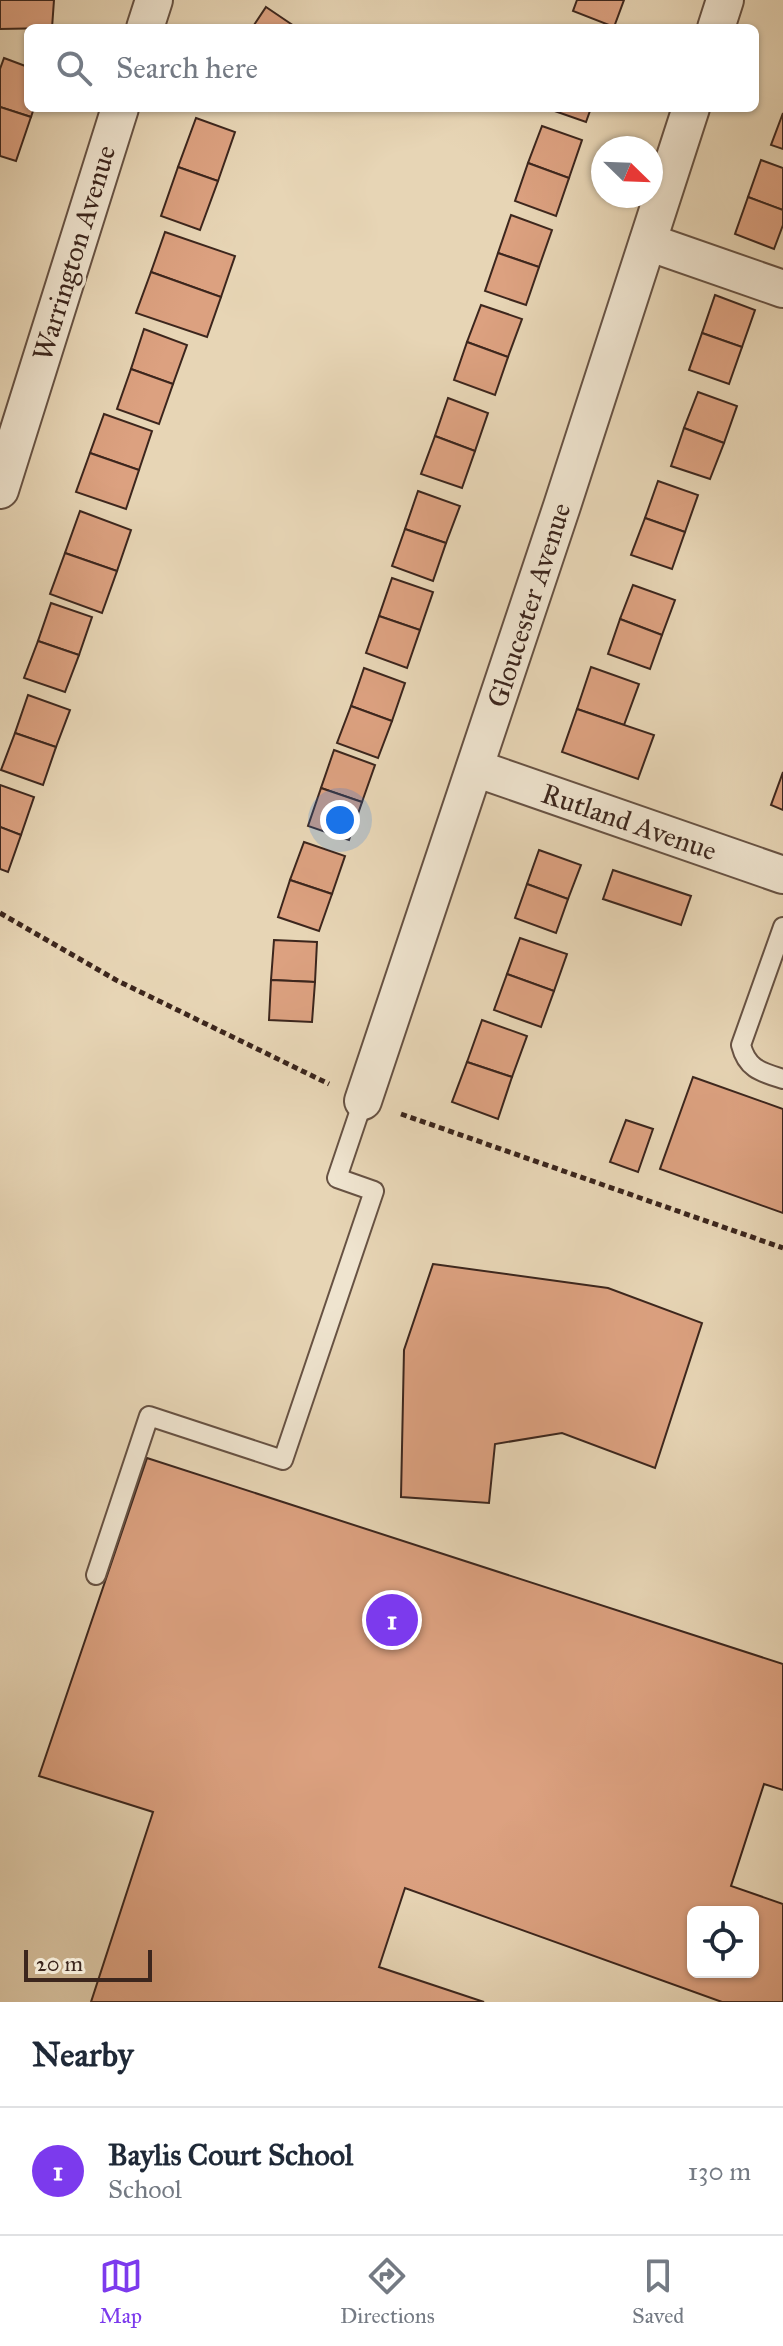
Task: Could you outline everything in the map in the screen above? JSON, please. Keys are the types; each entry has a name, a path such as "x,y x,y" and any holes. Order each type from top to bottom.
{"street":[{"path":"146,24 154,0"},
{"path":"717,24 725,0"},
{"name":"Warrington Avenue","path":"0,490 119,112"},
{"name":"Gloucester Avenue","path":"363,1101 690,112"},
{"path":"648,242 783,289"},
{"name":"Rutland Avenue","path":"475,768 783,875"}],"lane":[{"path":"783,927 741,1045 745,1059 761,1071 783,1079"},
{"path":"96,1575 149,1416 283,1460 374,1191 337,1178 363,1101"}],"building":[{"path":"0,0 54,0 52,24 24,24 24,29 0,29"},
{"path":"577,0 624,0 615,24 606,24 573,11"},
{"path":"266,7 291,24 255,24"},
{"path":"4,58 24,66 24,112 33,112 31,117 0,107 0,69"},
{"path":"0,107 31,117 16,161 0,156"},
{"path":"557,112 590,112 586,122"},
{"path":"783,113 783,149 771,145"},
{"path":"196,118 235,132 218,181 178,167"},
{"path":"542,126 582,140 569,178 528,163"},
{"path":"761,160 783,168 783,210 748,197"},
{"path":"528,163 569,178 556,216 515,201"},
{"path":"178,167 218,181 200,230 161,216"},
{"path":"748,197 783,210 783,225 774,249 735,234"},
{"path":"511,215 552,230 539,267 498,253"},
{"path":"165,232 235,256 221,297 151,272"},
{"path":"498,253 539,267 526,305 485,291"},
{"path":"151,272 221,297 207,337 136,313"},
{"path":"715,295 755,310 742,347 702,333"},
{"path":"481,305 522,319 508,357 467,342"},
{"path":"144,329 187,345 173,384 131,369"},
{"path":"702,333 742,347 729,384 689,370"},
{"path":"467,342 508,357 495,395 454,380"},
{"path":"131,369 173,384 159,424 117,409"},
{"path":"698,392 737,406 724,443 684,428"},
{"path":"448,398 488,413 475,451 435,436"},
{"path":"104,414 152,431 139,470 90,453"},
{"path":"684,428 724,443 710,479 671,466"},
{"path":"435,436 475,451 462,488 421,474"},
{"path":"90,453 139,470 126,509 76,492"},
{"path":"658,481 698,495 685,532 645,518"},
{"path":"418,491 460,506 446,543 405,529"},
{"path":"80,511 131,530 117,571 65,553"},
{"path":"645,518 685,532 672,569 631,555"},
{"path":"405,529 446,543 433,581 392,566"},
{"path":"65,553 117,571 102,613 50,594"},
{"path":"392,578 433,592 420,630 379,616"},
{"path":"633,585 675,600 662,635 620,619"},
{"path":"51,603 92,617 79,655 38,641"},
{"path":"379,616 420,630 407,668 366,653"},
{"path":"620,619 662,635 650,669 608,654"},
{"path":"38,641 79,655 65,692 24,678"},
{"path":"591,667 639,684 624,725 577,709"},
{"path":"364,668 405,683 392,721 351,706"},
{"path":"28,695 70,710 56,747 15,733"},
{"path":"351,706 392,721 378,758 337,743"},
{"path":"577,709 654,735 638,779 562,752"},
{"path":"15,733 56,747 43,785 1,770"},
{"path":"334,750 375,765 362,802 321,788"},
{"path":"783,772 783,810 771,805"},
{"path":"0,785 34,797 21,835 0,827"},
{"path":"321,788 362,802 349,840 308,826"},
{"path":"0,827 21,835 8,872 0,869"},
{"path":"304,842 345,856 332,894 290,880"},
{"path":"539,850 581,865 568,899 527,884"},
{"path":"613,870 691,896 681,925 603,899"},
{"path":"290,880 332,894 319,931 278,917"},
{"path":"527,884 568,899 556,933 515,918"},
{"path":"520,938 567,954 554,991 507,974"},
{"path":"274,940 317,942 315,982 271,980"},
{"path":"507,974 554,991 541,1027 494,1010"},
{"path":"271,980 315,982 312,1022 269,1020"},
{"path":"482,1020 527,1036 512,1077 467,1062"},
{"path":"467,1062 512,1077 498,1119 452,1102"},
{"path":"693,1077 783,1109 783,1213 660,1169"},
{"path":"626,1120 653,1129 638,1172 610,1162"},
{"path":"433,1264 608,1288 702,1323 655,1468 562,1433 495,1444 489,1503 401,1497 404,1350"},
{"path":"147,1458 783,1664 783,1790 764,1784 731,1886 783,1904 783,2002 722,2002 405,1888 379,1967 484,2002 91,2002 153,1812 39,1776"}],"place":[{"name":"Baylis Court School","path":"392,1620"}]}
